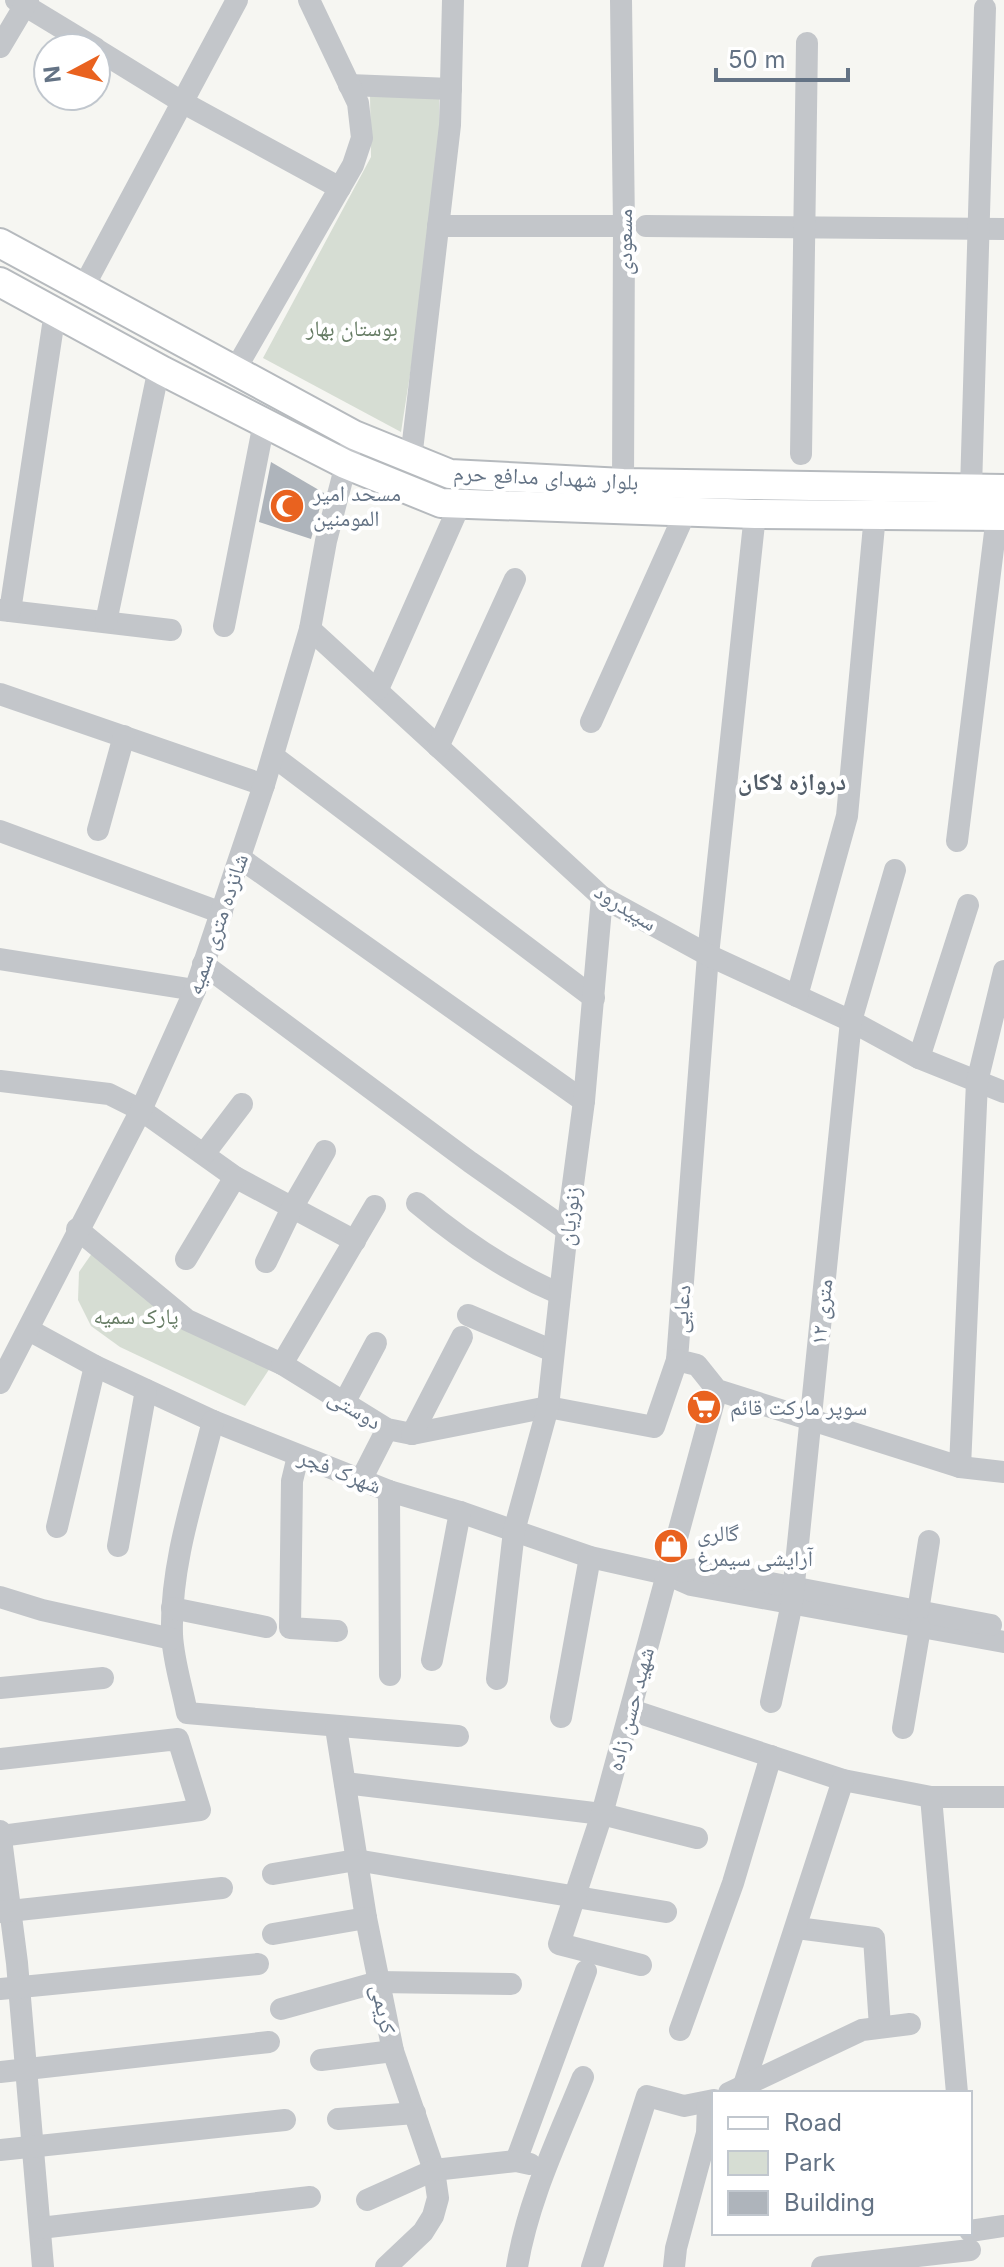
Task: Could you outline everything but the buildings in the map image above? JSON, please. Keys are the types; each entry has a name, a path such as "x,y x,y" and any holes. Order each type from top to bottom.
{"main road":[{"name":"بلوار شهدای مدافع حرم","path":"0,243 354,435 450,474 623,483 971,489 1002,507"},
{"name":"بلوار شهدای مدافع حرم","path":"0,282 264,423 351,476 441,503 875,515 1002,507"}],"street":[{"path":"83,288 237,0"},
{"path":"235,370 353,165 362,138 358,103 309,0"},
{"path":"411,459 450,125 453,0"},
{"name":"مسعودی","path":"621,0 635,226 623,483"},
{"path":"0,47 23,2 70,32"},
{"path":"971,489 985,8"},
{"path":"801,454 807,43"},
{"path":"112,59 182,102 340,188"},
{"path":"349,85 451,89"},
{"path":"438,226 1004,229"},
{"path":"55,312 5,611 171,630"},
{"path":"106,622 159,368"},
{"path":"224,626 264,423"},
{"name":"شانزده متری سمیه","path":"0,1383 141,1110 195,990 264,785 310,629 351,476 354,435"},
{"path":"378,689 460,504"},
{"path":"957,841 1002,507"},
{"path":"591,722 686,511"},
{"name":"دعایی","path":"755,514 708,955 677,1360 697,1365 717,1390 960,1467 1004,1472"},
{"path":"797,996 847,816 875,515"},
{"path":"438,747 515,579"},
{"name":"سپیدرود","path":"310,629 602,897 708,955 851,1021 919,1058 1004,1092"},
{"path":"0,694 264,785"},
{"path":"98,830 124,736"},
{"path":"273,756 594,998"},
{"path":"0,831 222,913"},
{"path":"240,858 584,1101"},
{"name":"۱۲ متری","path":"771,1702 793,1595 851,1021 895,870"},
{"name":"زنوزیان","path":"497,1679 514,1531 548,1407 584,1101 602,897"},
{"path":"919,1058 968,905"},
{"path":"0,959 195,990"},
{"path":"203,964 567,1230"},
{"path":"960,1467 977,1082 1004,971"},
{"path":"0,1081 109,1094 141,1110 235,1177 355,1241"},
{"path":"204,1154 242,1104"},
{"path":"266,1262 325,1151"},
{"path":"186,1259 235,1177"},
{"path":"417,1203 462,1240 526,1280 560,1294"},
{"path":"282,1364 375,1206"},
{"name":"دوستی","path":"77,1229 187,1320 282,1364 387,1429 412,1434 548,1407 654,1427 677,1360"},
{"path":"468,1315 553,1351"},
{"name":"شهرک فجر","path":"29,1330 146,1390 298,1456 389,1491 590,1557 666,1574 691,1585 793,1595 919,1620 1004,1642"},
{"path":"412,1434 462,1337"},
{"path":"344,1403 376,1343"},
{"path":"57,1527 95,1366"},
{"path":"118,1546 146,1390"},
{"name":"شهید حسن زاده","path":"641,1965 559,1944 602,1814 717,1390"},
{"path":"213,1421 178,1563 172,1608 172,1639 187,1713 458,1736"},
{"path":"361,1480 387,1429"},
{"path":"298,1456 292,1481 290,1628 337,1631"},
{"path":"389,1491 390,1675"},
{"path":"432,1660 460,1512"},
{"path":"903,1728 929,1541"},
{"path":"561,1717 590,1557"},
{"path":"0,1597 42,1610 172,1639"},
{"path":"172,1608 266,1627"},
{"name":"شهرک فجر","path":"919,1620 1004,1628"},
{"path":"0,1688 103,1678"},
{"path":"631,1710 843,1780 931,1797 1004,1797"},
{"name":"کریمی","path":"336,1728 378,1982 393,2051 434,2170 438,2198 433,2216 423,2232 386,2267"},
{"path":"0,1759 178,1739 200,1810 0,1835 10,1988 26,2068 43,2267"},
{"path":"680,2030 733,1883 771,1756"},
{"path":"736,2089 797,1928 843,1780"},
{"path":"345,1783 602,1814 697,1838"},
{"path":"931,1797 957,2091"},
{"path":"273,1874 356,1860 666,1912"},
{"path":"6,1911 222,1888"},
{"path":"273,1934 366,1918"},
{"path":"797,1928 874,1938 880,2027"},
{"path":"10,1988 258,1964"},
{"path":"516,2161 586,1971"},
{"path":"281,2009 378,1982 511,1984"},
{"path":"736,2089 862,2030 910,2024"},
{"path":"0,2072 269,2042"},
{"path":"321,2060 393,2051"},
{"path":"517,2267 523,2231 583,2077"},
{"path":"592,2267 647,2096 684,2106 711,2102 703,2193 674,2267"},
{"path":"338,2119 415,2113"},
{"path":"0,2150 285,2120"},
{"path":"367,2200 434,2170 516,2161 546,2167"},
{"path":"40,2228 310,2197"},
{"path":"822,2267 970,2245 1004,2226"}],"green space":[{"name":"بوستان بهار","path":"370,95 439,95 439,188 401,432 263,358 371,157"},
{"name":"پارک سمیه","path":"95,1249 272,1365 245,1406 120,1347 91,1326 78,1300 79,1272"}],"place":[{"name":"مسحد امیر المومنین","path":"287,506"},
{"name":"سوپر مارکت قائم","path":"704,1407"},
{"name":"گالری آرایشی سیمرغ","path":"671,1546"}],"district":[{"name":"دروازه لاکان","path":"792,781"}]}
